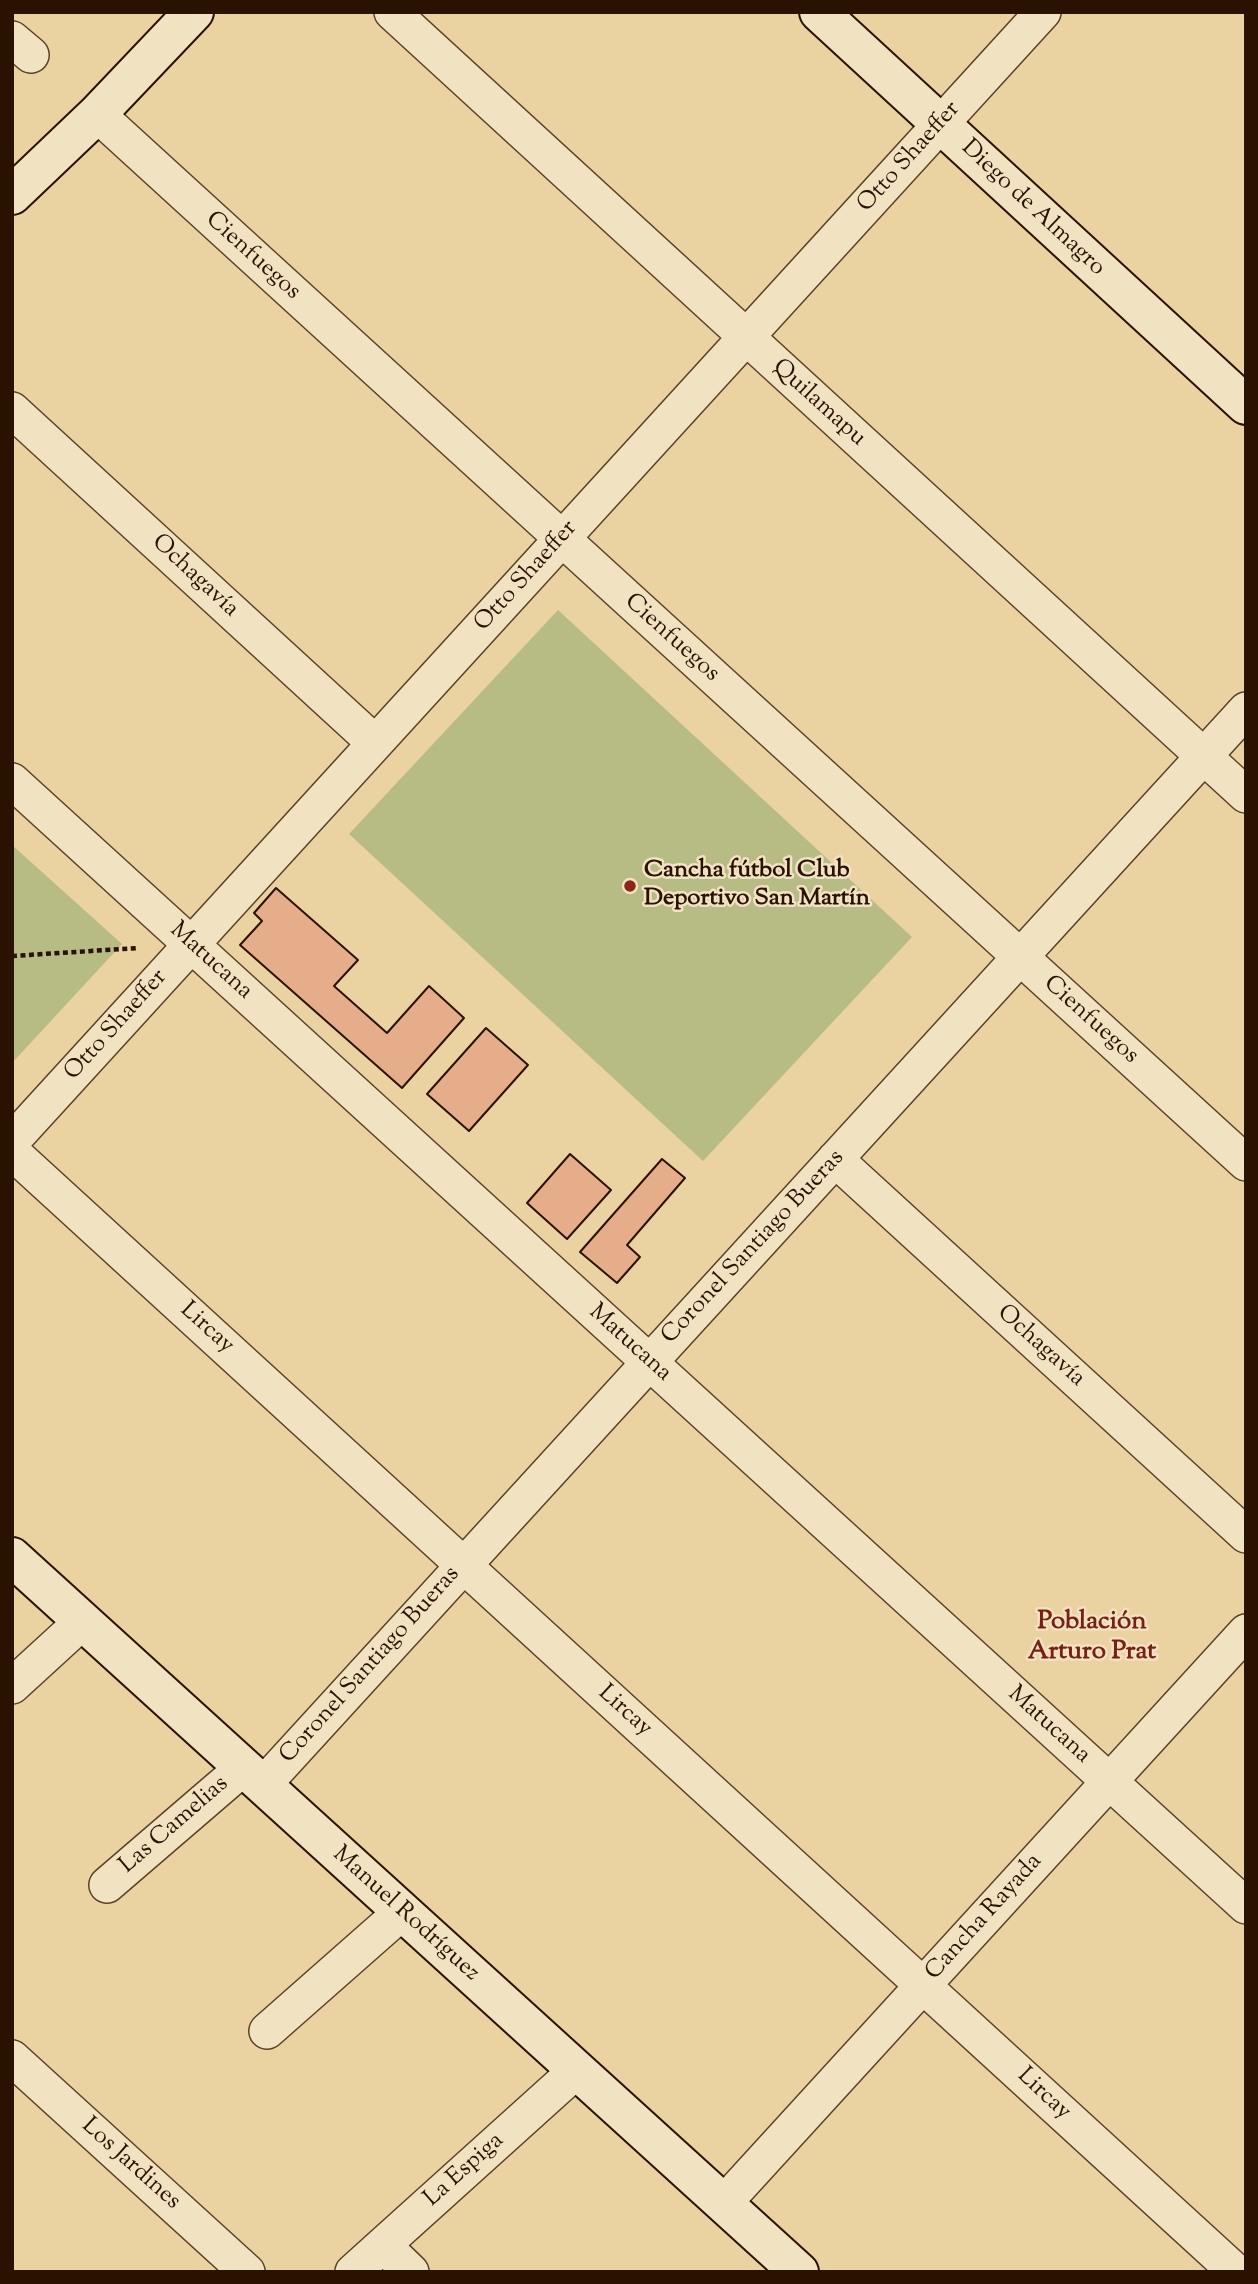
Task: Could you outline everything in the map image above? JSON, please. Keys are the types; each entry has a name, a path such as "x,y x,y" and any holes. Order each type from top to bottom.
{"street":[{"path":"12,195 97,114 194,12"},
{"name":"Quilamapu","path":"392,12 1246,795"},
{"name":"Diego de Almagro","path":"818,12 1246,405"},
{"name":"Otto Shaeffer","path":"12,1141 1043,12"},
{"name":"Cienfuegos","path":"97,114 1246,1163"},
{"name":"Ochagavía","path":"12,410 375,743"},
{"name":"Coronel Santiago Bueras","path":"253,1776 463,1565 1246,710"},
{"name":"Matucana","path":"12,782 1246,1906"},
{"name":"Lircay","path":"12,1152 1236,2272"},
{"name":"Ochagavía","path":"835,1159 1246,1535"},
{"name":"Manuel Rodríguez","path":"12,1557 799,2272"},
{"path":"12,1686 83,1621"},
{"name":"Cancha Rayada","path":"724,2203 1246,1632"},
{"name":"Las Camelias","path":"107,1885 253,1776"},
{"path":"267,2031 402,1912"},
{"name":"Los Jardines","path":"12,2058 247,2272"},
{"name":"La Espiga","path":"353,2272 577,2070"},
{"path":"383,2245 411,2272"}],"path":[{"path":"12,956 191,945"}],"green space":[{"name":"Cancha fútbol Club Deportivo San Martín","path":"558,610 912,937 703,1161 349,834"},
{"path":"12,845 122,944 12,1063"}],"building":[{"path":"276,888 358,960 334,986 387,1033 429,986 464,1018 402,1088 240,945 262,921 254,913"},
{"path":"486,1028 528,1065 469,1131 427,1094"},
{"path":"570,1154 611,1190 567,1239 527,1203"},
{"path":"662,1159 685,1178 627,1245 640,1257 617,1283 580,1252"}],"place":[{"name":"Cancha fútbol Club Deportivo San Martín","path":"630,886"}],"district":[{"name":"Población Arturo Prat","path":"1092,1639"}]}
